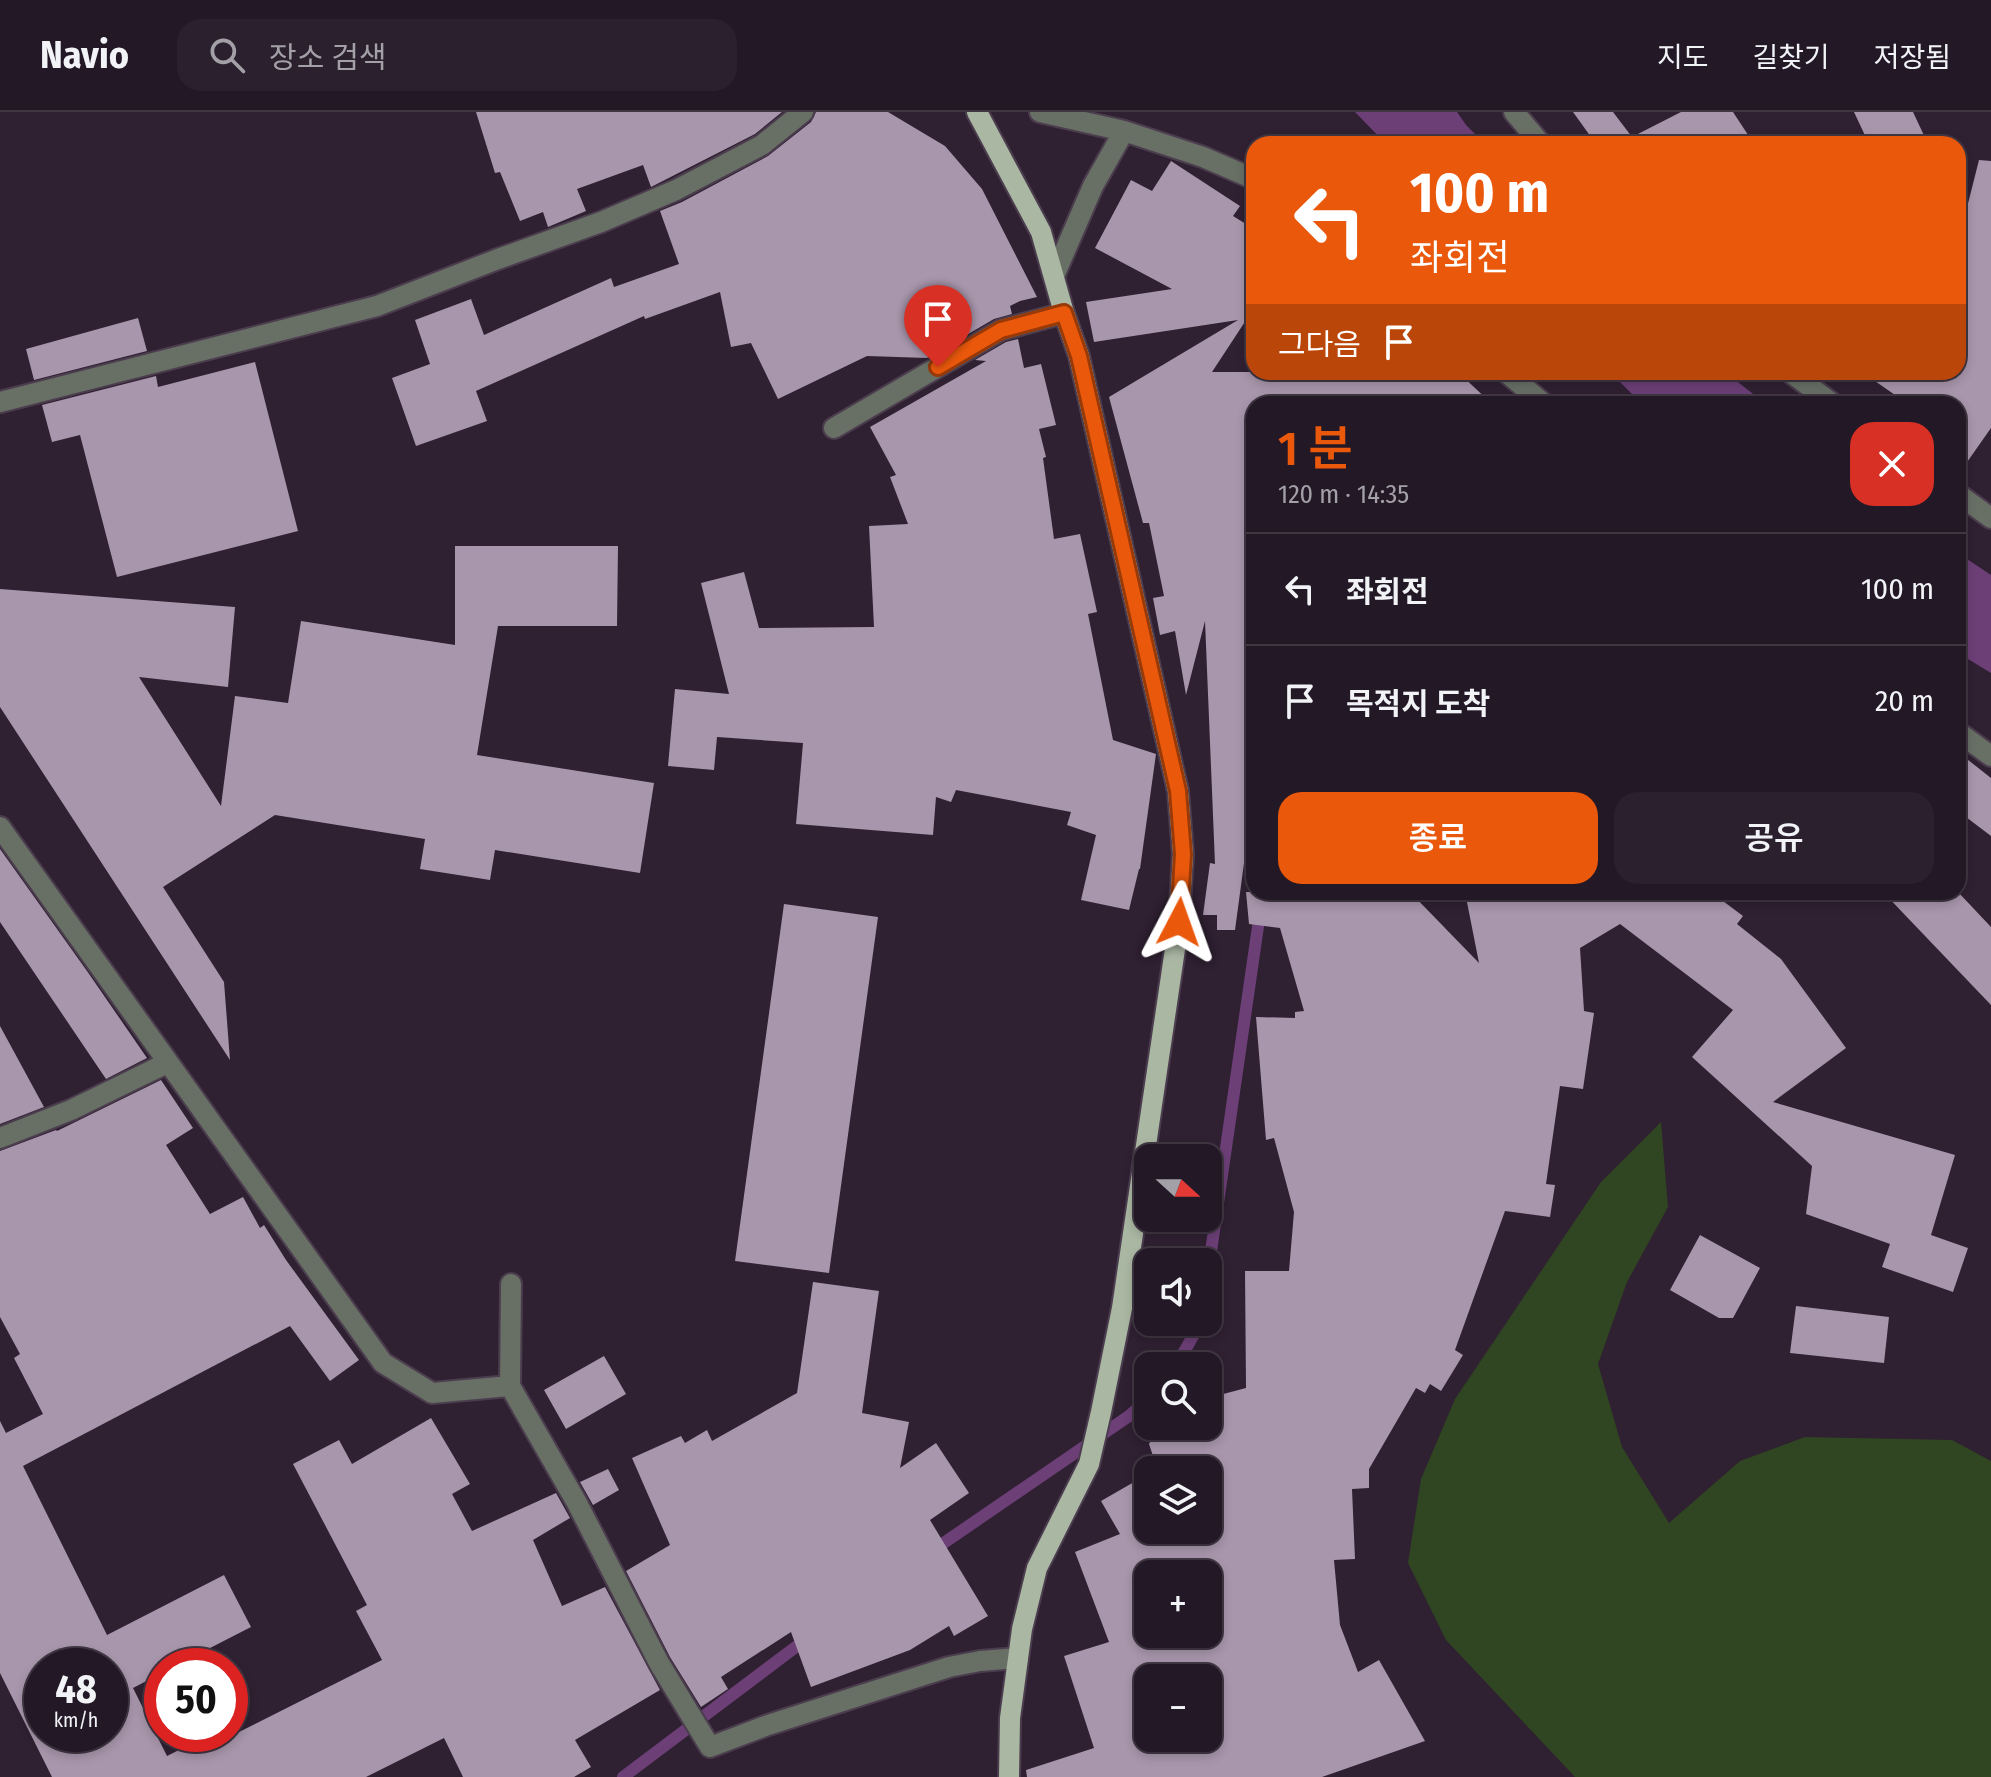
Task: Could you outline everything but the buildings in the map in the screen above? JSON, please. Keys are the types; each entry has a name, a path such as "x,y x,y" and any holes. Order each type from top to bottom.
{"main road":[{"path":"977,112 1041,232 1079,356 1178,791 1183,854 1179,922 1122,1308 1089,1464 1037,1568 1022,1629 1010,1718 1009,1777"}],"street":[{"path":"0,402 377,306 601,222 676,190 762,145 803,112"},
{"path":"1040,112 1124,131 1203,157 1246,176"},
{"path":"1514,112 1534,136"},
{"path":"1054,276 1093,186 1124,131"},
{"path":"834,428 1001,330 1064,313"},
{"path":"1516,380 1534,396"},
{"path":"1801,380 1822,396"},
{"path":"1966,500 1991,518"},
{"path":"1966,738 1991,756"},
{"path":"0,827 383,1363 432,1393 510,1386"},
{"path":"0,1138 71,1110 167,1063"},
{"path":"511,1284 510,1386 577,1503 659,1663 710,1747 768,1725 949,1667 1018,1658"}],"green space":[{"path":"1661,1122 1668,1207 1627,1282 1598,1364 1622,1447 1669,1523 1740,1461 1805,1437 1952,1440 1991,1461 1991,1777 1575,1777 1446,1640 1408,1563 1421,1479 1455,1399 1601,1182"}],"shaded area":[{"path":"1355,112 1457,112 1477,136 1378,136"},
{"path":"1618,380 1735,380 1756,396 1634,396"},
{"path":"1966,558 1991,575 1991,673 1966,658"}],"waterway":[{"path":"1211,1248 1262,900"},
{"path":"1184,1352 1193,1336"},
{"path":"932,1551 1134,1412"},
{"path":"623,1777 809,1637"}],"route":[{"path":"938,367 1001,330 1064,313 1079,356 1178,791 1183,854 1179,922"}]}
